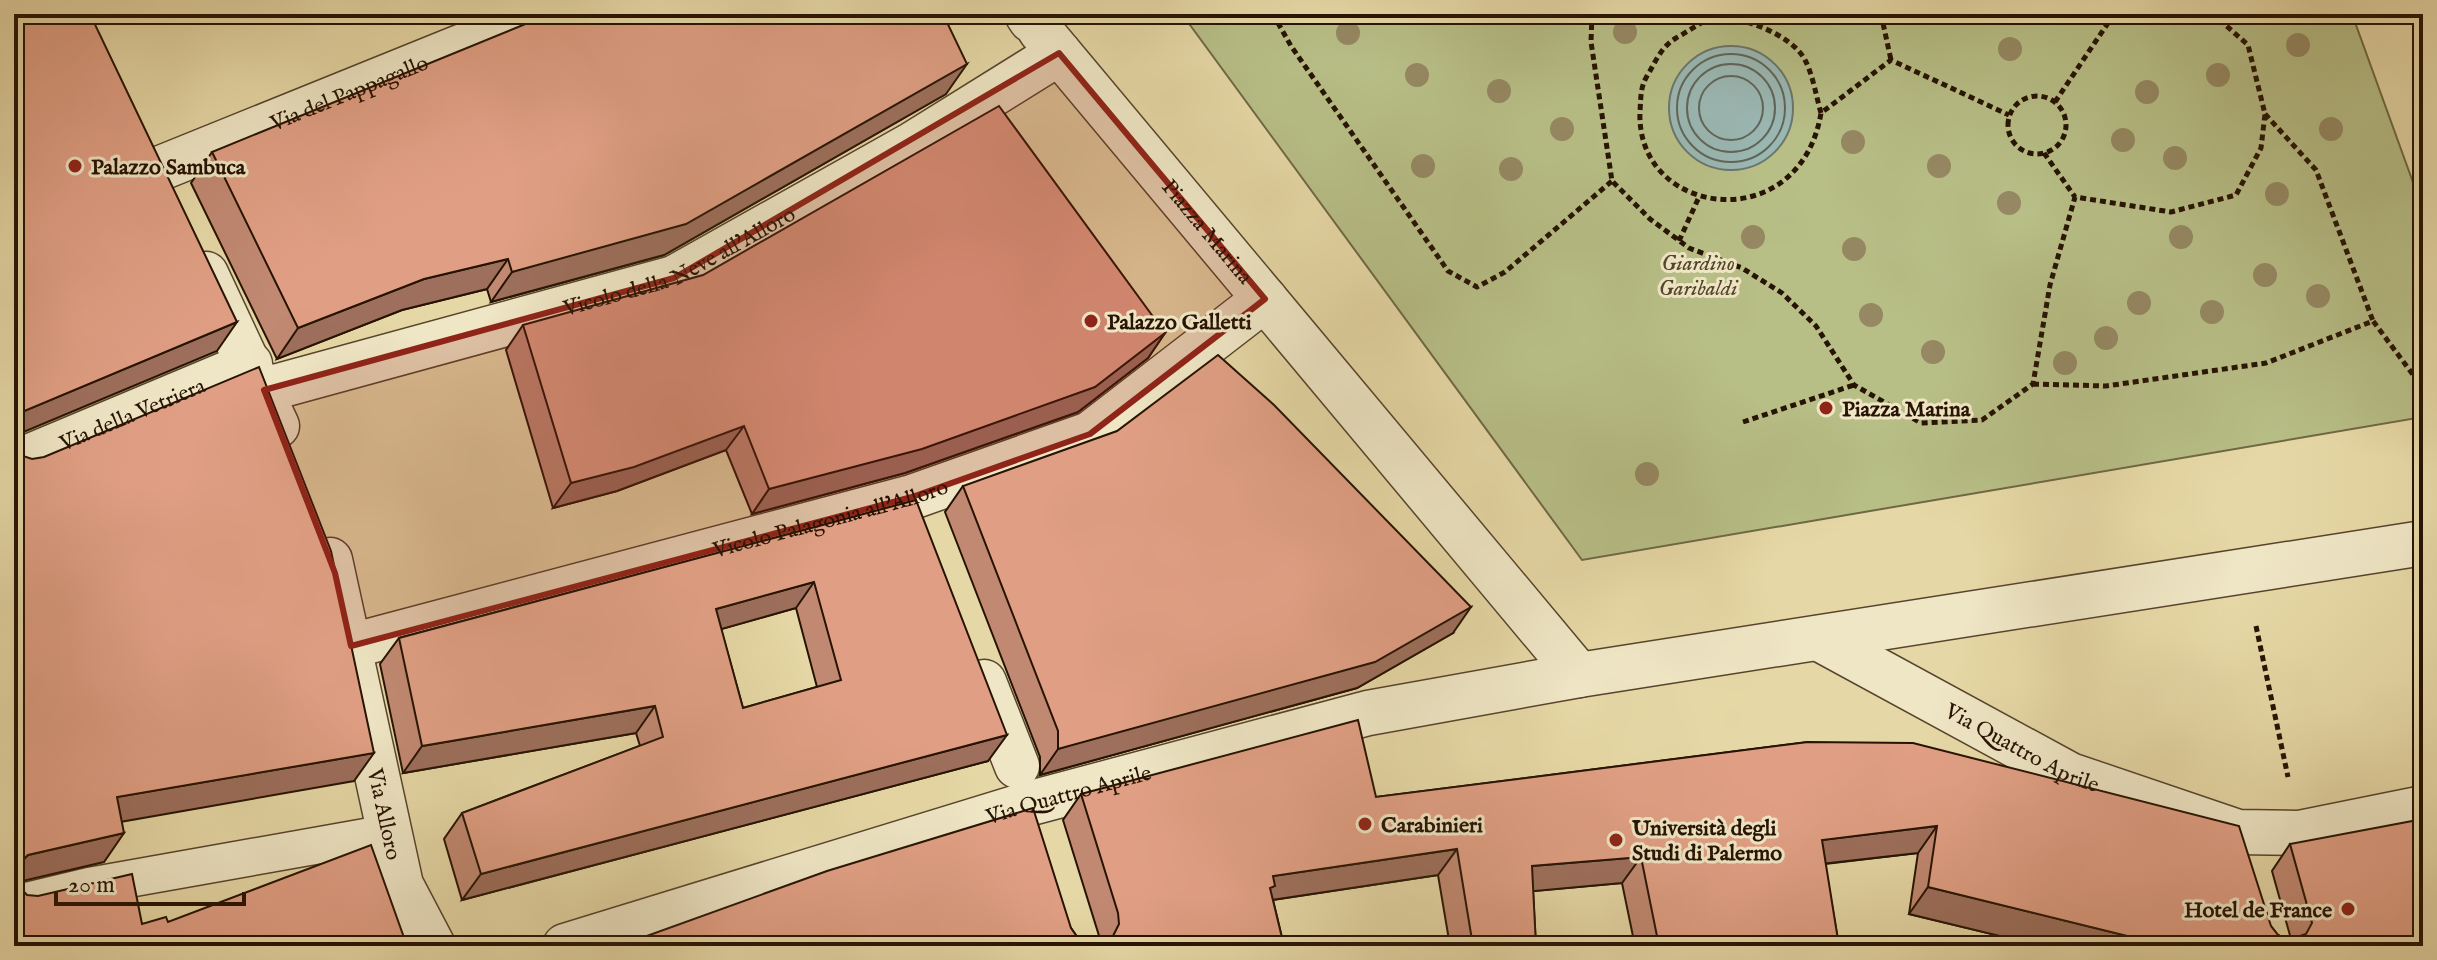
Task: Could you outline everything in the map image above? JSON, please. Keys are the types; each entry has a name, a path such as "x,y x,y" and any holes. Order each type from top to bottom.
{"street":[{"name":"Via del Pappagallo","path":"156,170 542,14"},
{"name":"Piazza Marina","path":"1029,17 1579,675"},
{"name":"Vicolo della Neve all'Alloro","path":"257,377 674,278 913,144 1059,53"},
{"path":"136,128 257,377 291,460"},
{"name":"Vicolo Palagonia all'Alloro","path":"351,646 912,497 1090,434 1265,299"},
{"name":"Via della Vetriera","path":"14,463 257,377"},
{"path":"912,497 928,540"},
{"name":"Via Alloro","path":"313,517 335,573 401,885 433,946"},
{"path":"1579,675 2423,543"},
{"name":"Via Quattro Aprile","path":"1818,638 2070,775 2243,846 2423,808"},
{"path":"967,639 1045,846"},
{"name":"Via Quattro Aprile","path":"565,946 1024,784 1368,713 1579,675"}],"lane":[{"path":"14,904 89,886 388,833"}],"path":[{"path":"1273,14 1291,46 1448,271 1477,287 1505,272 1612,181"},
{"path":"1592,14 1591,42 1612,181 1650,219 1679,241 1742,268 1782,293 1816,326 1854,385 1921,423 1982,420 2033,384 2106,386 2266,363 2373,321"},
{"path":"1881,14 1891,60"},
{"path":"2055,102 2114,14"},
{"path":"2044,153 2075,197 2171,212 2236,195 2261,148 2265,114 2248,45 2213,14"},
{"path":"1710,20 1760,23 1804,57 1821,113 1816,139 1808,157 1775,189 1730,202 1699,197 1668,178 1649,152 1639,127 1641,86 1665,44 1710,20"},
{"path":"1821,113 1891,60"},
{"path":"1891,60 2009,115"},
{"path":"2042,96 2055,102 2066,126 2061,141 2044,153 2024,152 2013,141 2009,115 2021,100 2042,96"},
{"path":"2265,114 2316,170 2373,321 2423,388"},
{"path":"1679,241 1699,197"},
{"path":"2033,384 2050,285 2075,197"},
{"path":"1743,422 1854,385"},
{"path":"2245,571 2299,833"}],"highlighted area":[{"path":"1059,53 1265,299 1090,434 912,497 351,646 335,573 264,390 674,278"}],"green space":[{"name":"Giardino Garibaldi","path":"1182,14 2352,14 2423,210 2423,417 1582,560"}],"water":[{"path":"1731,46 1755,50 1775,64 1789,84 1793,108 1789,132 1775,152 1755,166 1731,170 1707,166 1687,152 1673,132 1669,108 1673,84 1687,64 1707,50"}],"building":[{"name":"Palazzo Sambuca","path":"14,14 90,14 237,322 24,411 14,420"},
{"path":"550,14 943,14 967,64 686,224 512,272 508,259 424,279 298,328 212,152"},
{"path":"999,106 1165,333 1095,387 922,449 769,489 744,426 634,467 571,483 523,325 703,275"},
{"path":"1218,355 1274,405 1471,607 1375,662 1058,749 1058,731 963,486 1117,431"},
{"path":"259,367 331,551 374,753 117,797 124,833 28,855 14,869 14,447 20,455 32,459 44,457"},
{"path":"916,500 1007,735 481,874 462,813 663,737 655,706 422,746 399,638","holes":["814,582 841,680 743,708 716,609"]},
{"path":"1358,720 1376,797 1808,742 1913,743 2239,826 2271,926 2278,935 2288,940 2306,934 2312,923 2290,844 2423,819 2423,946 2168,946 1928,887 1937,826 1822,840 1839,946 1659,946 1641,857 1532,866 1536,946 1473,946 1457,849 1273,876 1275,886 1270,888 1284,946 619,946 827,871 1033,808 1071,928 1078,938 1090,944 1101,944 1113,936 1119,924 1118,913 1081,794"},
{"path":"371,845 407,946 14,946 14,881 27,895 38,896 132,874 142,924 166,917 168,922"}],"place":[{"name":"Palazzo Sambuca","path":"75,166"},
{"name":"Palazzo Galletti","path":"1091,321"},
{"name":"Piazza Marina","path":"1826,408"},
{"name":"Carabinieri","path":"1365,824"},
{"name":"Università degli Studi di Palermo","path":"1616,840"},
{"name":"Hotel de France","path":"2348,909"}]}
